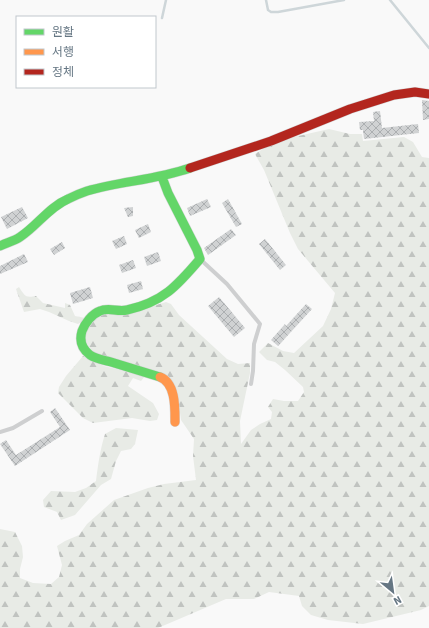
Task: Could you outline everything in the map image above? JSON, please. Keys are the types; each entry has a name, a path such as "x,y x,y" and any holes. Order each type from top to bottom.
{"street":[{"path":"0,246 19,238 52,209 65,200 86,191 116,184 162,177 182,171 271,141 357,106 394,95 415,92 429,94"},
{"path":"162,177 168,193 197,250 200,259 175,288 158,299 121,311 107,308 102,309 93,315 85,325 81,342 92,356 163,378 169,384 174,394 174,422"}],"lane":[{"path":"200,259 227,284 260,324 254,344 251,384"},
{"path":"0,432 13,428 42,410"}],"green space":[{"path":"329,129 350,134 362,134 363,141 404,137 413,142 422,157 429,158 429,606 421,610 363,624 328,620 311,615 302,606 299,596 269,592 254,599 226,599 158,628 0,628 0,529 15,532 22,546 23,557 20,569 20,578 33,583 51,584 59,577 62,565 57,546 79,535 87,524 114,500 164,484 196,480 193,456 194,439 181,420 177,391 174,386 95,354 86,343 86,331 99,314 137,311 166,302 171,304 179,315 227,359 238,364 250,363 250,373 240,421 241,444 251,430 271,419 272,412 268,407 273,399 298,401 304,392 303,387 285,370 275,362 267,360 259,352 268,343 283,351 294,353 323,326 331,309 335,293 298,249 264,170 255,154 266,147 285,139"},
{"path":"19,287 26,296 36,296 43,303 65,308 65,303 70,305 75,316 85,318 78,324 40,309 24,312 16,289"},
{"path":"83,356 104,366 145,376 141,381 133,378 128,386 153,403 159,414 157,420 150,421 132,418 93,423 83,418 58,393 59,387 66,376"},
{"path":"116,428 138,430 135,444 131,449 121,451 116,461 111,479 101,485 75,515 61,520 57,512 44,507 43,500 51,491 75,492 86,488 96,481 100,452 105,434"}],"building":[{"path":"422,100 429,101 429,119 423,120"},
{"path":"380,111 382,128 418,124 419,133 364,139 363,130 360,130 359,122 374,121 373,112"},
{"path":"207,199 211,207 190,216 187,208"},
{"path":"228,199 242,224 236,227 222,203"},
{"path":"22,207 28,218 7,229 1,217"},
{"path":"133,207 133,216 128,217 124,208"},
{"path":"148,224 151,232 139,238 135,230"},
{"path":"231,229 236,235 208,255 204,248"},
{"path":"124,236 127,244 116,249 112,241"},
{"path":"265,239 286,265 280,270 259,244"},
{"path":"62,242 65,248 54,255 50,249"},
{"path":"158,252 161,261 147,266 144,257"},
{"path":"24,254 28,262 0,274 0,266"},
{"path":"133,260 136,268 122,273 119,265"},
{"path":"141,281 143,289 129,293 127,285"},
{"path":"90,287 93,298 73,304 70,293"},
{"path":"219,297 245,328 234,337 208,306"},
{"path":"306,304 312,309 278,346 271,340"},
{"path":"55,408 70,430 15,466 0,444 6,440 16,455 60,427 50,412"}],"waterway":[{"path":"162,18 166,0"},
{"path":"266,0 268,10 271,12 344,0"},
{"path":"390,0 429,48"}],"traffic: fast":[{"path":"0,246 15,240 26,233 61,202 87,191 190,168"},
{"path":"160,377 92,356 87,353 83,347 81,338 85,325 97,312 106,309 127,310 140,307 160,297 176,285 200,259 197,250 168,193 162,177"}],"traffic: slow":[{"path":"160,377 165,380 172,390 174,397 175,422"}],"traffic: jam":[{"path":"190,168 271,141 350,109 394,95 415,92 429,94"}]}
